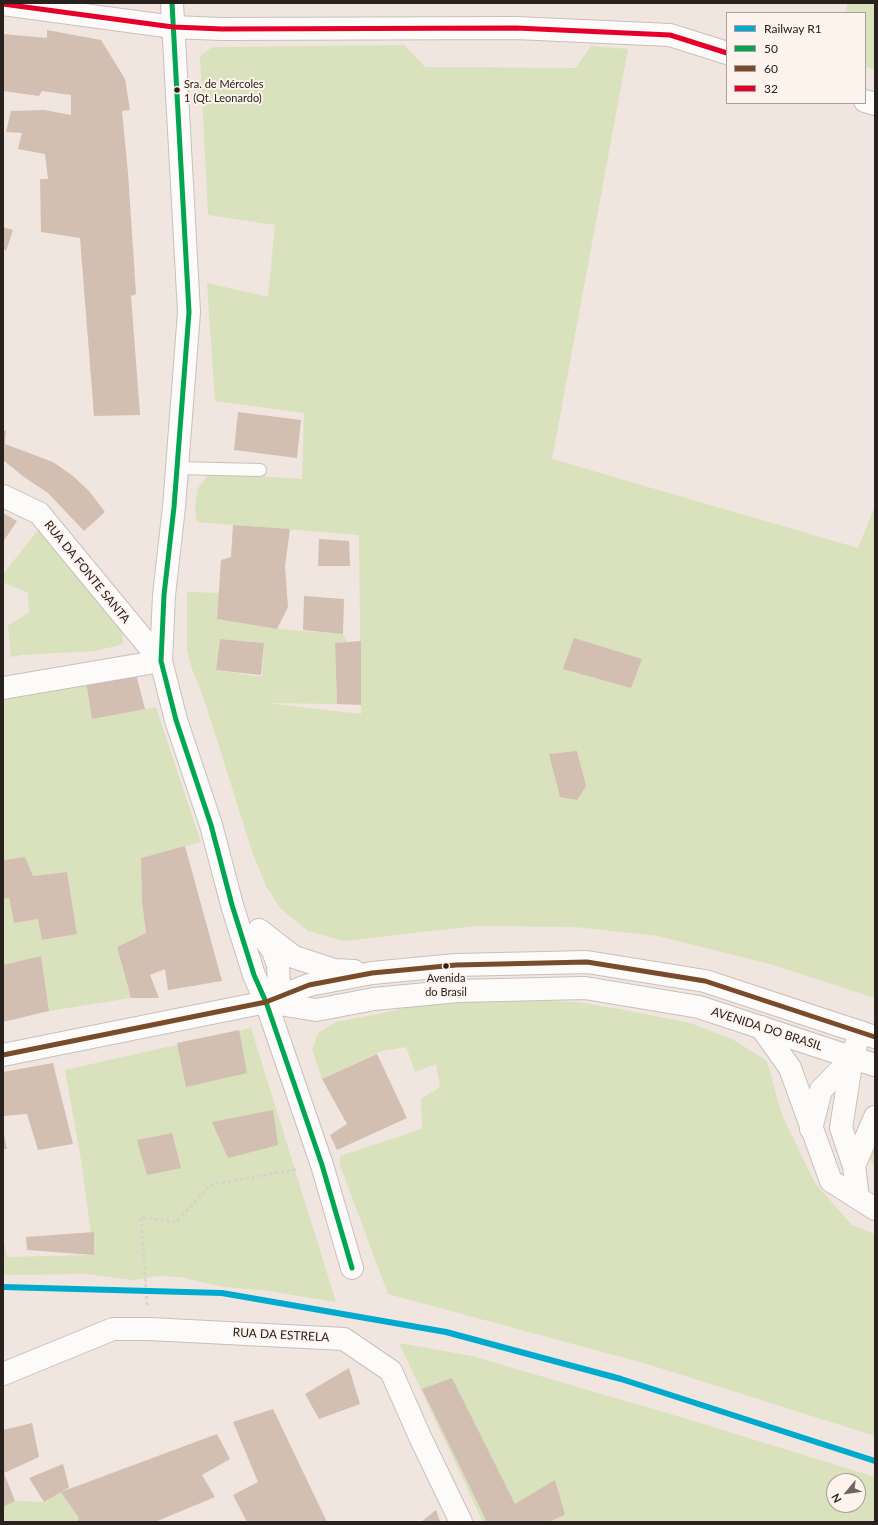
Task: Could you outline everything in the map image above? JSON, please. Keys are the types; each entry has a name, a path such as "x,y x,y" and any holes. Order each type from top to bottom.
{"street":[{"path":"172,3 189,312 177,468 164,595 161,661 176,720 211,825 232,905 254,975 266,1002 322,1165 352,1268"},
{"path":"3,4 173,27 222,29 524,28 670,35 726,53"},
{"name":"RUA DA FONTE SANTA","path":"3,496 39,513 161,661"},
{"path":"3,688 161,661"},
{"path":"223,869 235,895 273,951 278,965 279,983 266,1002"},
{"path":"259,930 294,956 334,970 372,973"},
{"path":"3,1055 266,1002 310,985 372,973 456,965 587,962 705,981 867,1035 852,1058 821,1090 811,1129"},
{"name":"AVENIDA DO BRASIL","path":"266,1002 316,1010 374,999 458,991 585,988 699,1007 875,1065"},
{"path":"761,1027 790,1068 831,1181 867,1204"},
{"path":"852,1058 841,1128 867,1204"},
{"path":"854,1166 875,1117"},
{"name":"RUA DA ESTRELA","path":"3,1374 114,1329 149,1329 344,1339 391,1371 420,1437 461,1522"}],"lane":[{"path":"177,468 260,470"}],"path":[{"path":"149,1329 141,1218 176,1222 210,1185 322,1165"}],"green space":[{"path":"847,3 875,3 875,70 866,66 866,12 846,12"},
{"path":"404,45 425,67 576,68 591,46 628,49 552,459 858,548 875,506 875,998 770,964 658,936 575,927 475,926 344,941 308,931 280,908 266,886 252,851 203,696 192,669 187,651 187,592 219,593 217,619 277,629 343,634 347,642 335,643 337,704 267,703 361,714 359,535 197,522 195,507 198,488 210,473 302,479 304,413 215,401 207,283 268,297 275,225 208,215 200,56 212,47","holes":["220,639 264,643 262,677 216,670"]},
{"path":"39,529 122,629 123,644 96,651 22,655 11,657 8,625 29,613 28,593 3,582 3,574"},
{"path":"86,681 92,718 156,707 201,842 141,858 142,901 146,933 117,947 131,998 49,1011 41,956 3,965 3,899 9,898 14,923 38,919 43,940 77,934 67,872 33,876 25,857 3,860 3,696"},
{"path":"438,1000 578,1002 630,1011 690,1023 732,1039 767,1061 782,1115 815,1183 852,1225 875,1234 875,1436 647,1364 388,1294 340,1165 340,1156 422,1129 421,1099 440,1087 436,1064 415,1072 406,1047 382,1051 322,1079 312,1050 318,1033 336,1022"},
{"path":"251,1028 336,1302 262,1290 223,1287 180,1277 158,1276 133,1280 86,1274 3,1275 3,1235 7,1257 94,1255 81,1160 65,1070"},
{"path":"875,1135 875,1170 869,1156"},
{"path":"399,1343 472,1356 687,1419 862,1473 826,1473 826,1513 866,1513 866,1474 875,1477 875,1522 483,1522"},
{"path":"69,1487 79,1518 77,1522 3,1522 3,1507 15,1501 44,1502"}],"building":[{"path":"47,30 101,40 125,79 130,110 122,111 128,173 136,294 131,296 140,415 94,416 80,238 41,232 40,179 48,179 45,154 18,149 22,133 6,132 11,111 44,110 71,115 71,95 42,91 39,96 3,91 3,34 47,38"},
{"path":"3,227 13,230 6,251 3,248"},
{"path":"238,412 301,420 297,458 234,450"},
{"path":"3,430 6,431 5,444 53,462 73,476 89,491 105,512 84,531 48,493 24,477 3,460"},
{"path":"3,513 17,521 3,542"},
{"path":"233,525 290,529 285,566 288,607 277,629 217,619 221,560 231,557"},
{"path":"319,539 349,541 350,566 318,566"},
{"path":"304,596 344,599 343,634 303,630"},
{"path":"574,638 642,659 631,688 563,669"},
{"path":"220,639 264,643 261,675 216,670"},
{"path":"361,641 361,705 337,704 335,643"},
{"path":"136,674 145,709 92,719 86,681"},
{"path":"577,751 586,786 577,800 560,797 549,754"},
{"path":"185,846 222,981 168,990 165,969 150,975 159,998 131,998 117,947 146,933 142,901 141,858"},
{"path":"25,857 33,876 67,872 77,934 42,940 38,919 14,923 9,898 3,899 3,860"},
{"path":"41,956 49,1011 3,1022 3,965"},
{"path":"239,1030 247,1073 186,1087 177,1043"},
{"path":"377,1054 407,1118 337,1150 330,1135 347,1124 322,1079"},
{"path":"53,1063 73,1144 38,1150 27,1114 3,1116 3,1072"},
{"path":"273,1110 278,1145 228,1158 212,1122"},
{"path":"172,1133 181,1168 147,1175 137,1140"},
{"path":"4,1135 7,1149 3,1149"},
{"path":"94,1232 94,1255 27,1250 26,1237"},
{"path":"349,1368 360,1404 319,1419 305,1394"},
{"path":"452,1378 515,1504 555,1480 565,1515 548,1522 487,1522 422,1389"},
{"path":"273,1409 327,1522 247,1522 233,1495 258,1482 233,1422"},
{"path":"32,1423 39,1457 4,1473 15,1501 3,1507 3,1430"},
{"path":"217,1434 230,1459 202,1475 215,1497 155,1522 77,1522 79,1518 61,1492"},
{"path":"63,1464 69,1487 44,1502 29,1478"},
{"path":"436,1510 440,1522 421,1522"}],"rail line":[{"name":"R1","path":"3,1287 222,1293 446,1332 621,1379 875,1461"}],"transit line":[{"name":"50","path":"172,3 189,312 174,507 164,595 161,661 176,720 211,825 232,905 254,975 266,1002 322,1165 352,1268"},
{"name":"32","path":"3,4 173,27 222,29 516,28 670,35 726,53"},
{"name":"60","path":"3,1055 266,1002 309,985 372,973 456,965 587,962 705,981 875,1037"}],"place":[{"name":"Sra. de Mércoles 1 (Qt. Leonardo)","path":"177,90"},
{"name":"Avenida do Brasil","path":"446,966"}]}
